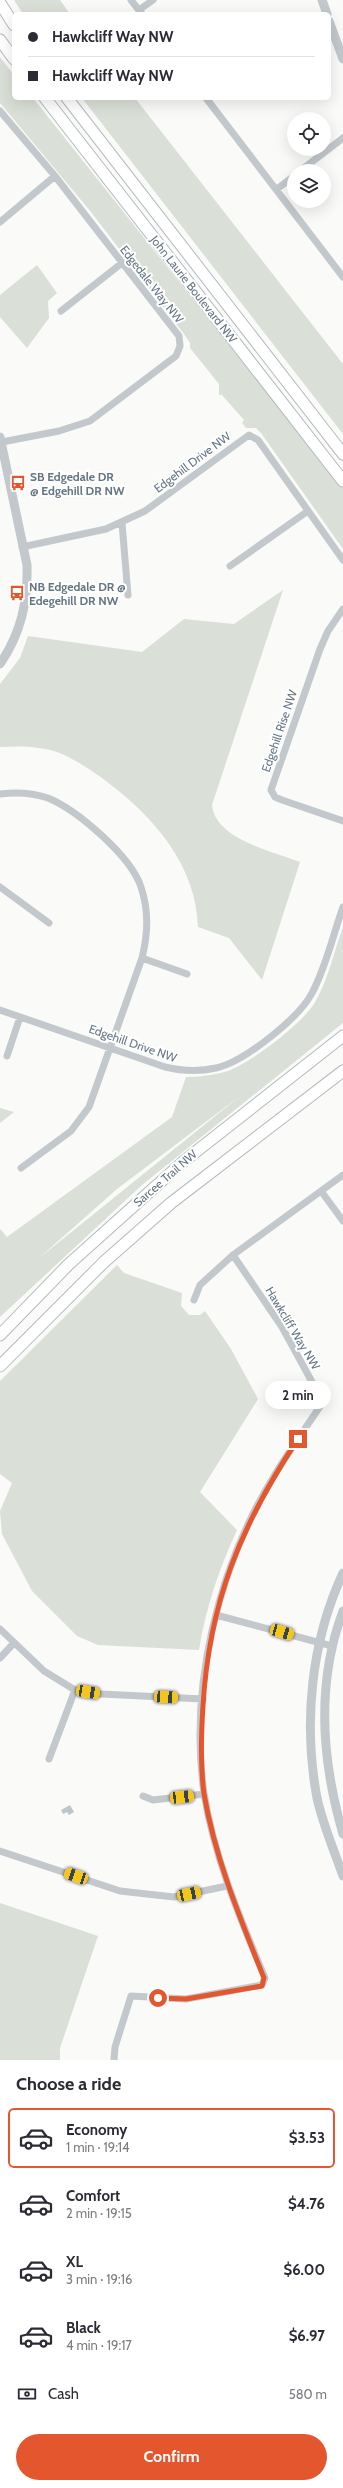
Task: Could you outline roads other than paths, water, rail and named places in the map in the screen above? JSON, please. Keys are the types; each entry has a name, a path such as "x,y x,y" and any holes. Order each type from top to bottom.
{"main road":[{"path":"0,3 12,23"},
{"path":"0,10 12,24"},
{"path":"0,40 12,57"},
{"path":"0,47 12,57"},
{"name":"John Laurie Boulevard NW","path":"47,100 343,481"},
{"name":"John Laurie Boulevard NW","path":"69,100 343,454"},
{"name":"Sarcee Trail NW","path":"0,1335 69,1264 184,1161 339,1039 343,1032"},
{"name":"Sarcee Trail NW","path":"0,1366 104,1262 160,1213 234,1153 343,1071"}],"street":[{"path":"131,0 140,12 153,0"},
{"path":"322,0 326,12"},
{"path":"331,26 343,59"},
{"path":"209,100 343,277"},
{"name":"Edgedale Way NW","path":"0,111 55,176 179,336 179,351 90,421 60,431 1,439"},
{"path":"309,164 343,138"},
{"path":"0,222 55,176"},
{"path":"277,189 287,181"},
{"path":"61,311 122,263"},
{"name":"Edgehill Drive NW","path":"22,546 106,529 122,523 150,508 248,435 258,440 343,560"},
{"path":"0,664 10,649 20,628 25,608 27,565 1,439"},
{"path":"230,566 308,511"},
{"path":"122,523 128,595"},
{"name":"Edgehill Rise NW","path":"343,609 328,631 320,649 271,790 275,797 343,821"},
{"path":"0,794 29,794 60,804 116,851 141,885 146,904 148,928 142,958 94,1098 79,1121 60,1140 21,1168"},
{"path":"0,887 48,923"},
{"name":"Edgehill Drive NW","path":"0,1010 111,1047 165,1067 188,1071 218,1068 239,1058 286,1024 306,1003 318,979 343,907"},
{"path":"142,958 187,974"},
{"path":"7,1056 20,1017"},
{"path":"194,1300 200,1285 233,1255 343,1175"},
{"path":"321,1191 343,1221"},
{"name":"Hawkcliff Way NW","path":"114,2060 115,2047 131,1996 186,1999 262,1986 264,1978 227,1886 204,1794 200,1749 206,1666 216,1615 225,1581 245,1532 273,1476 323,1402 282,1327 233,1255"},
{"path":"343,1573 319,1642 311,1712 312,1763 324,1826 340,1858 343,1876"},
{"path":"343,1612 332,1646 324,1713 326,1760 332,1797 343,1834"},
{"path":"216,1615 332,1646"},
{"path":"0,1628 44,1671 75,1690 101,1694 203,1699"},
{"path":"0,1658 14,1643"},
{"path":"49,1759 75,1690"},
{"path":"143,1796 153,1800 204,1794"},
{"path":"0,1851 120,1890 174,1897 227,1886"}],"place":[{"name":"SB Edgedale DR @ Edgehill DR NW","path":"18,483"},
{"name":"NB Edgedale DR @ Edegehill DR NW","path":"17,593"}]}
